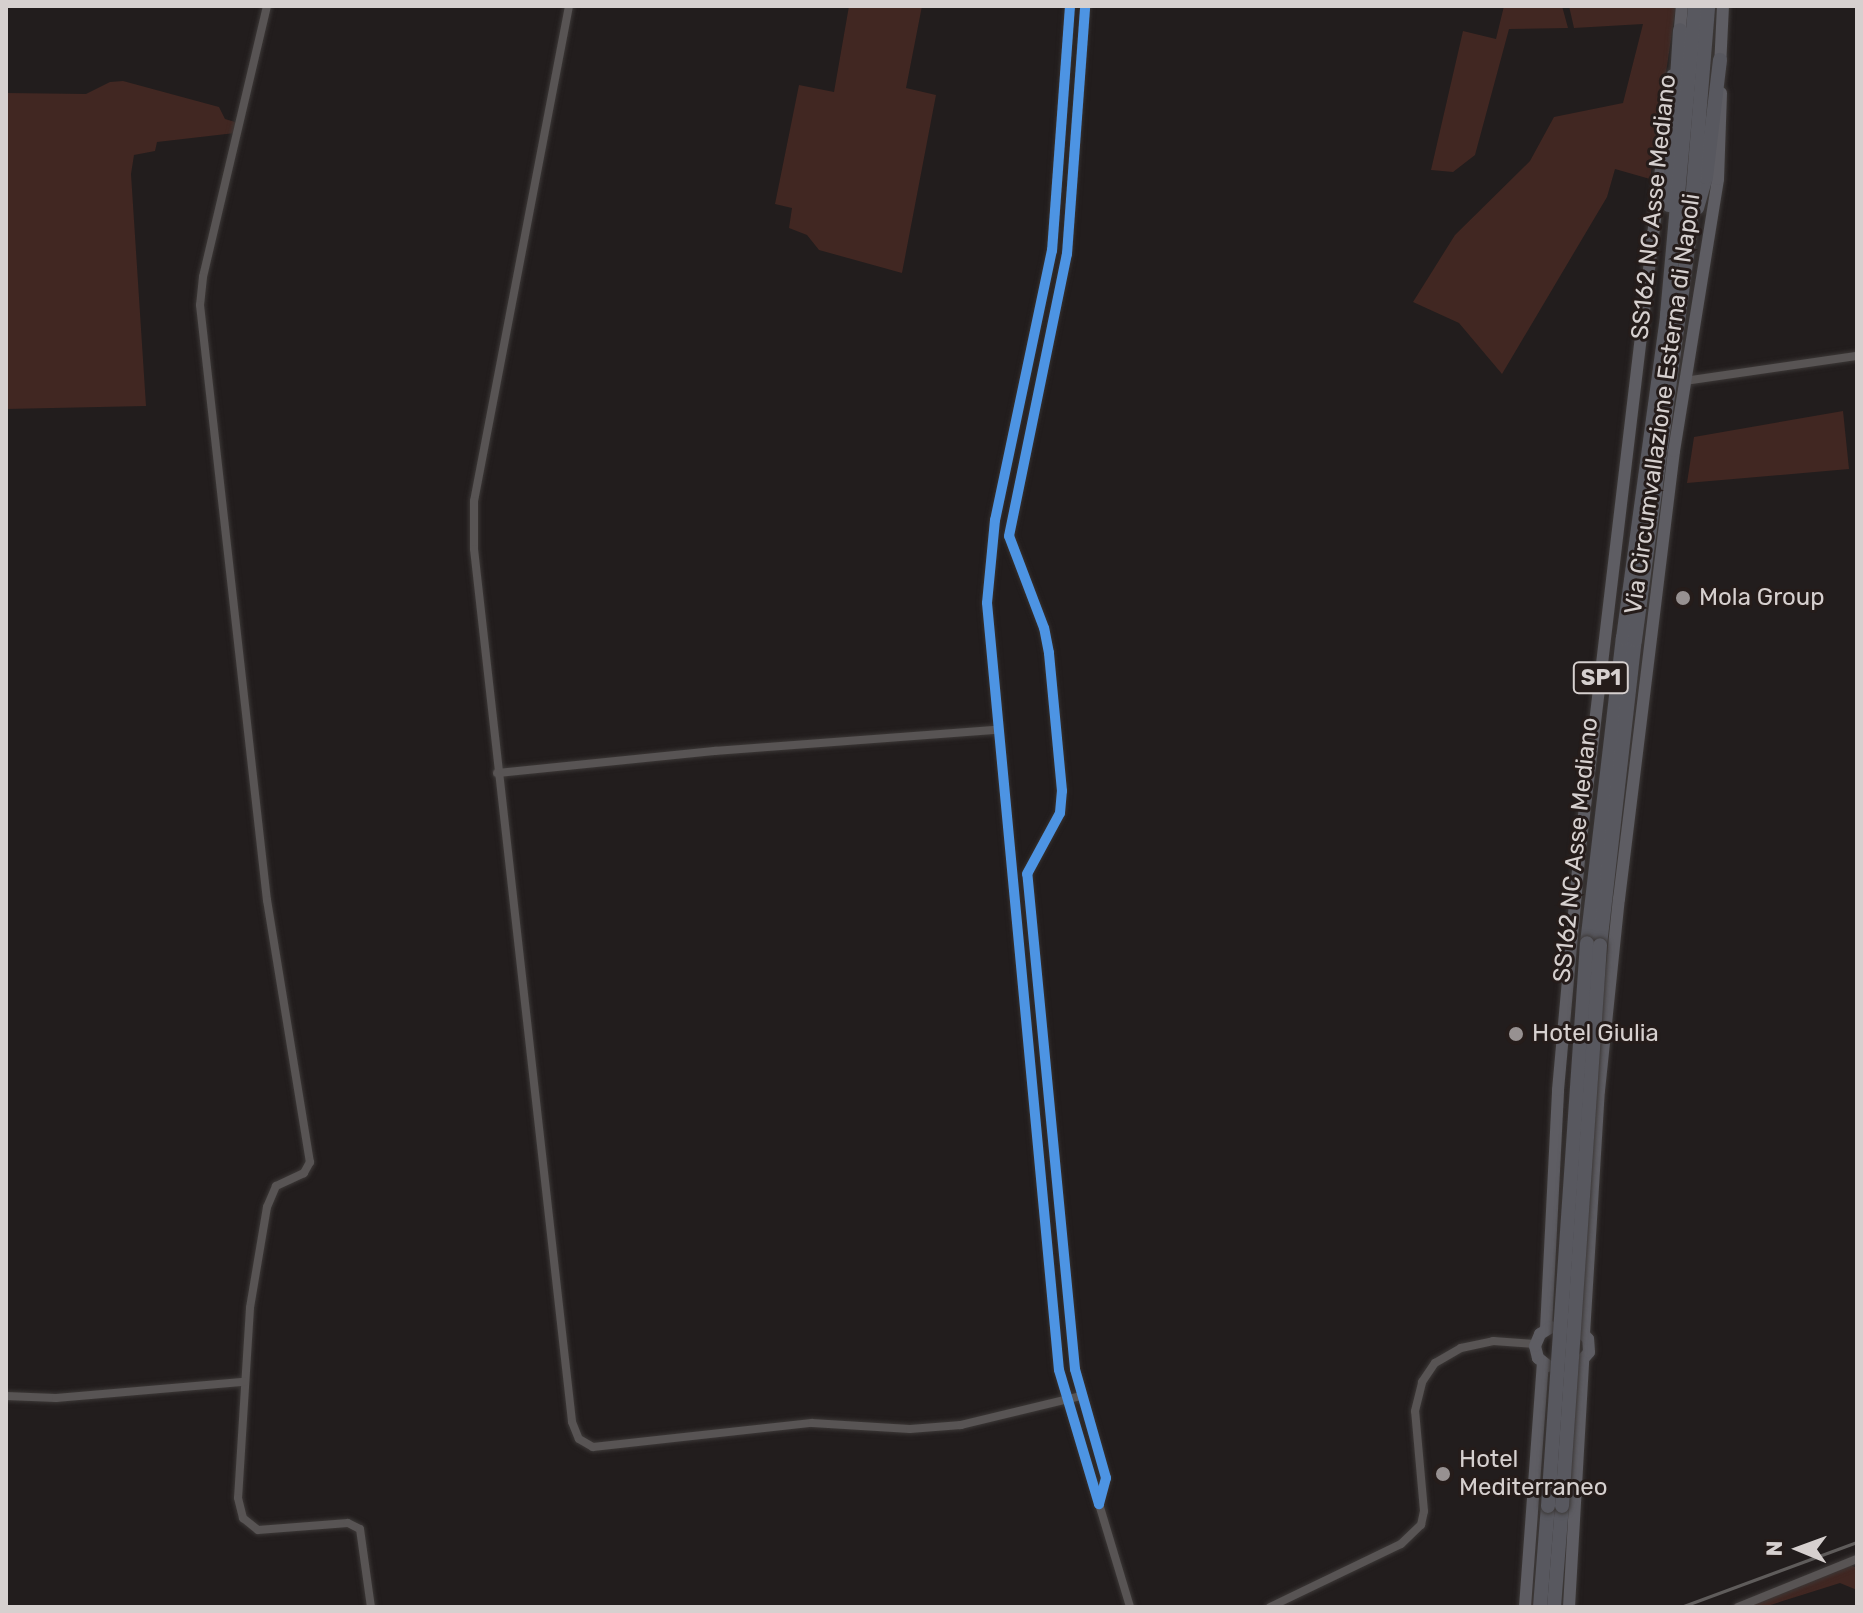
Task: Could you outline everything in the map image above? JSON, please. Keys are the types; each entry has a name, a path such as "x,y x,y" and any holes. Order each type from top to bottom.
{"highway":[{"name":"SS162 NC Asse Mediano","path":"1540,1607 1621,653 1667,315 1695,6"},
{"name":"SS162 NC Asse Mediano","path":"1554,1607 1594,944 1689,239 1708,6"},
{"path":"1667,315 1671,138 1680,30"},
{"path":"1689,239 1706,177 1720,60"}],"main road":[{"name":"Via Circumvallazione Esterna di Napoli","path":"1535,1344 1549,1328 1558,1090 1579,857 1656,233 1659,163 1682,6"},
{"name":"Via Circumvallazione Esterna di Napoli","path":"1569,1607 1576,1507 1580,1364 1590,1345 1582,1332 1599,1091 1619,899 1685,381 1718,179 1722,136 1720,60 1723,6"},
{"path":"1525,1607 1546,1365 1536,1353 1535,1344"}],"street":[{"path":"267,6 203,277 200,305 267,900 310,1162 304,1173 283,1182 271,1193 250,1308 238,1498 243,1518 251,1527 266,1531 348,1523 360,1529 371,1607"},
{"path":"569,6 474,501 475,563 497,773 519,934 572,1422 579,1439 593,1447 812,1423 910,1429 961,1425 1081,1396"},
{"path":"1070,6 1052,250 995,520 987,577 996,730 1057,1354 1065,1400 1130,1607"},
{"path":"1085,6 1067,254 1009,536 1046,641 1062,791 1060,813 1027,874 1075,1369 1106,1478 1099,1504"},
{"path":"1685,381 1857,356"},
{"path":"497,773 715,751 996,730"},
{"path":"1270,1607 1401,1544 1421,1525 1424,1511 1415,1411 1422,1382 1435,1363 1461,1348 1493,1341 1535,1344"},
{"path":"6,1396 56,1398 244,1382"},
{"path":"1738,1607 1855,1561"}],"shaded area":[{"path":"849,6 922,6 906,88 936,95 902,273 819,250 807,235 789,228 792,208 775,204 799,85 834,92"},
{"path":"1504,6 1562,6 1568,28 1509,29 1475,155 1453,172 1431,170 1463,31 1496,39"},
{"path":"1569,6 1676,6 1650,179 1615,169 1607,197 1502,374 1459,323 1413,302 1455,235 1530,161 1554,117 1623,103 1643,24 1574,28"},
{"path":"123,81 219,107 225,119 235,122 235,133 157,142 155,151 134,155 131,174 146,406 6,409 6,93 86,94 110,82"},
{"path":"1843,411 1849,469 1687,483 1694,437"},
{"path":"1850,1565 1857,1568 1857,1590 1840,1583 1764,1607 1742,1607"}],"railway":[{"path":"1681,1607 1857,1542"}],"cycle path":[{"path":"1070,6 1052,250 995,520 987,603 1059,1370 1099,1504 1106,1478 1075,1369 1027,874 1060,813 1062,791 1044,628 1009,536 1067,254 1085,6"}],"place":[{"name":"Mola Group","path":"1683,598"},
{"name":"Hotel Giulia","path":"1516,1034"},
{"name":"Hotel Mediterraneo","path":"1443,1474"}]}
